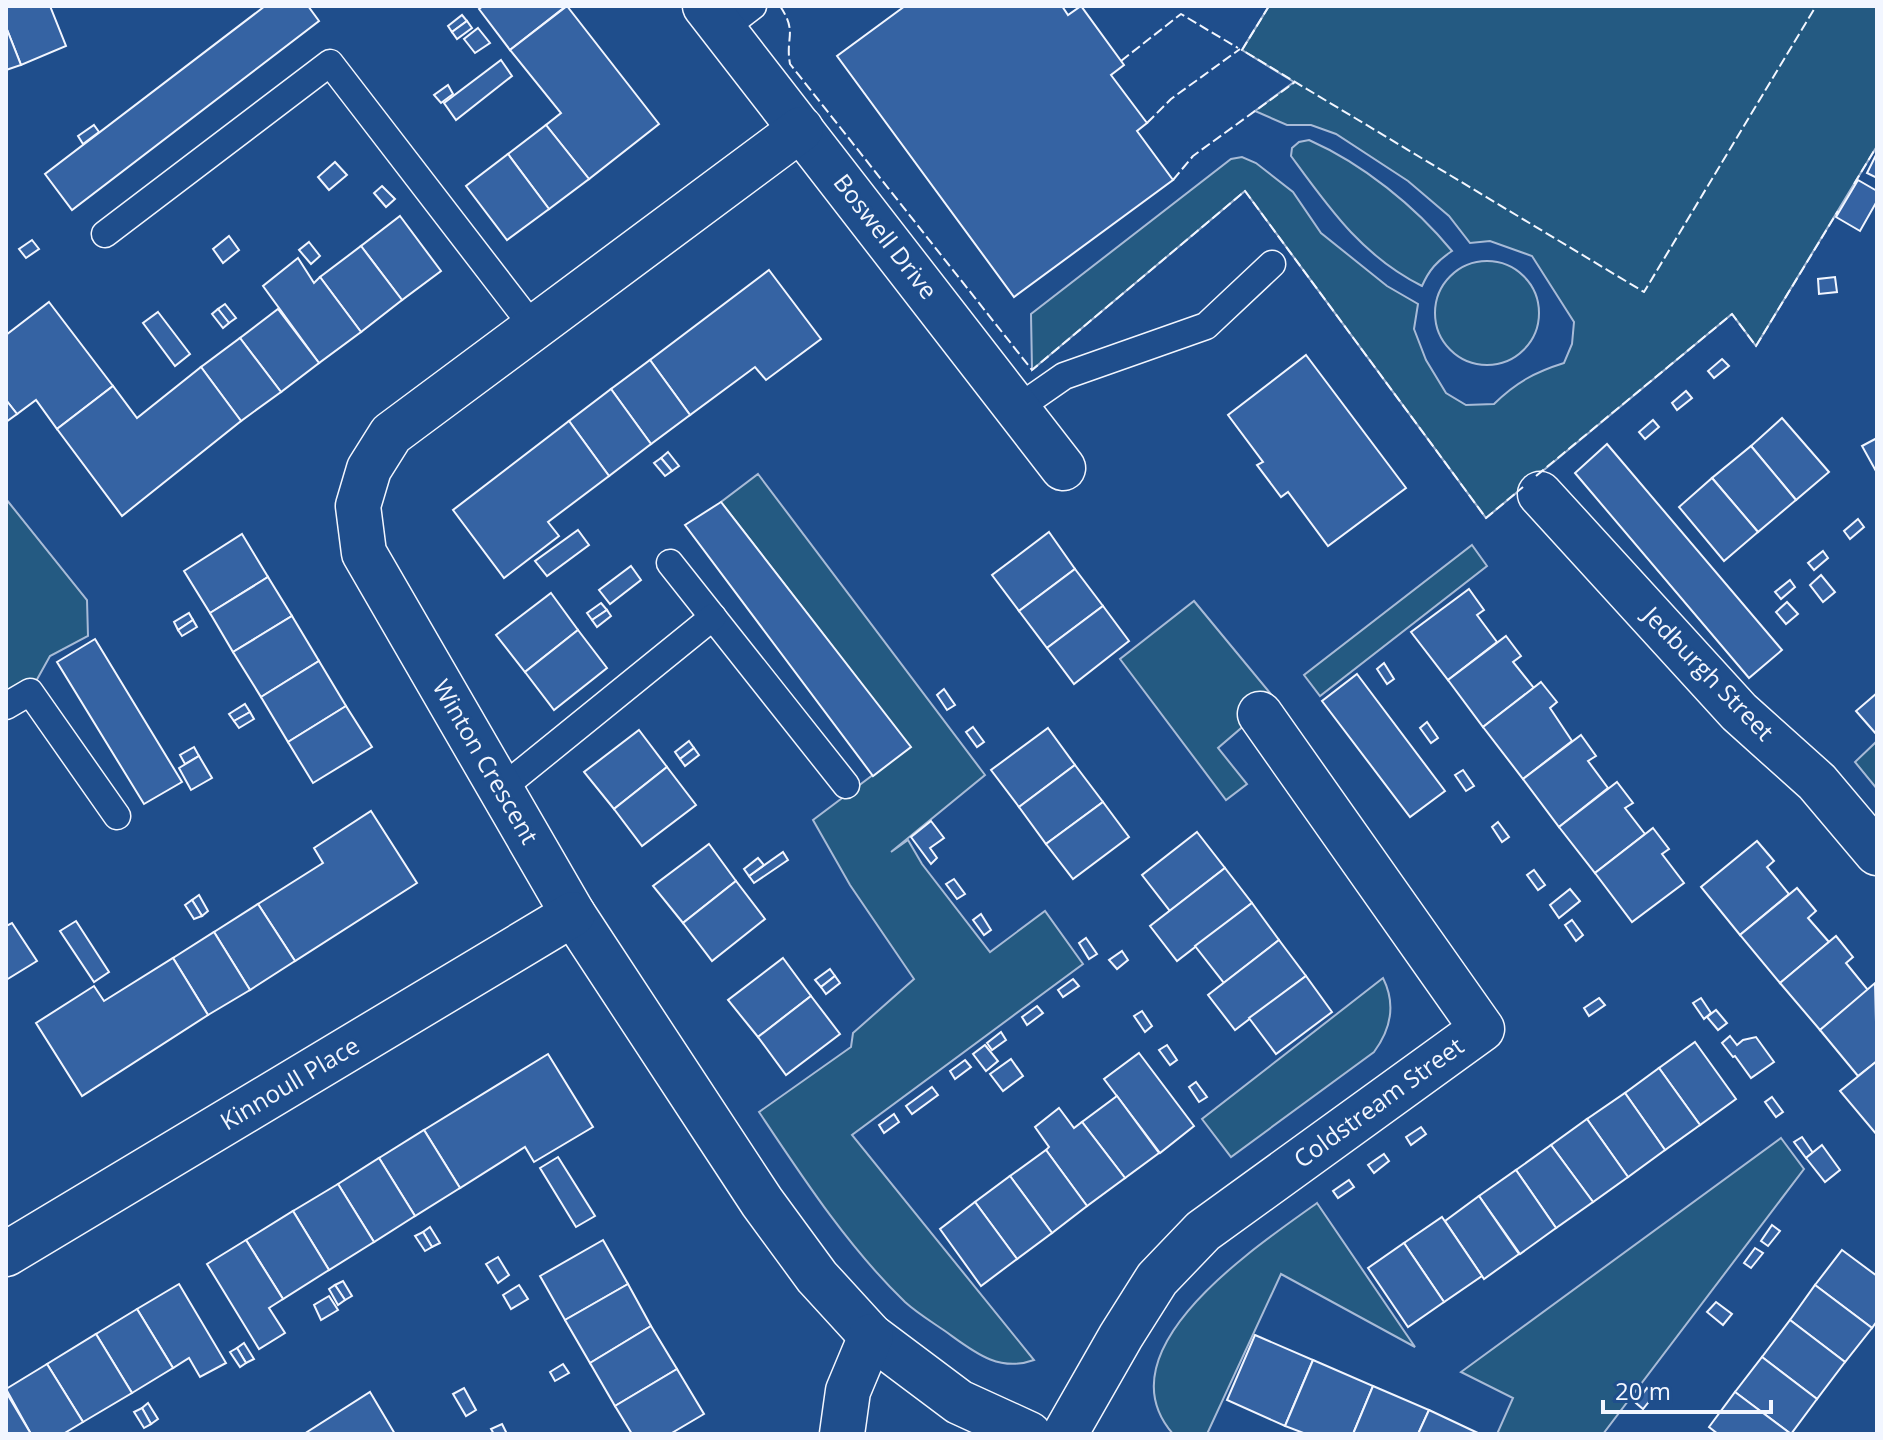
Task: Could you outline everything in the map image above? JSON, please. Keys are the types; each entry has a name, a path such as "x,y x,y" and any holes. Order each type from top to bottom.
{"street":[{"name":"Boswell Drive","path":"727,14 801,129 1063,468"},
{"name":"Winton Crescent","path":"801,129 391,434 369,469 358,506 364,553 573,914 762,1202 817,1277 871,1336 959,1402 1029,1434"},
{"name":"Jedburgh Street","path":"1540,494 1739,712 1817,782 1877,853"},
{"name":"Coldstream Street","path":"1065,1434 1157,1279 1203,1231 1482,1029 1260,714"},
{"name":"Kinnoull Place","path":"10,1244 573,914"},
{"path":"842,1434 848,1391 871,1336"}],"lane":[{"path":"105,234 330,63 534,328"},
{"path":"1018,408 1064,376 1206,326 1272,264"},
{"path":"670,563 846,785"},
{"path":"501,789 713,617"},
{"path":"6,706 30,692 117,816"}],"shaded area":[{"path":"1269,6 1877,6 1877,146 1756,346 1732,314 1486,518 1245,191 1032,370 1031,314 1231,159 1242,157 1256,163 1293,192 1321,233 1387,286 1418,304 1414,329 1426,360 1446,393 1466,405 1494,404 1526,379 1564,363 1572,344 1574,322 1532,256 1490,241 1470,243 1449,216 1408,181 1336,134 1311,125 1287,125 1255,111 1294,82 1242,50"},
{"path":"1309,140 1349,161 1387,188 1422,218 1452,251 1434,266 1422,286 1364,245 1319,194 1291,156 1292,148 1299,142"},
{"path":"1487,261 1507,265 1524,276 1535,293 1539,313 1535,333 1524,350 1507,361 1487,365 1467,361 1450,350 1439,333 1435,313 1439,293 1450,276 1467,265"},
{"path":"758,474 985,775 891,852 908,840 922,864 990,952 1045,911 1083,964 852,1135 1034,1360 1009,1364 986,1358 905,1302 845,1235 759,1112 851,1047 853,1033 914,979 850,885 813,820 910,747 721,502"},
{"path":"6,499 87,600 88,636 50,656 30,692 6,706"},
{"path":"1472,545 1487,566 1320,696 1304,675"},
{"path":"1194,601 1275,699 1218,748 1247,784 1226,800 1120,659"},
{"path":"1877,743 1877,789 1855,762"},
{"path":"1383,978 1389,997 1390,1016 1374,1052 1231,1157 1202,1119"},
{"path":"1781,1138 1804,1169 1603,1434 1497,1434 1513,1398 1461,1372"},
{"path":"1317,1203 1415,1347 1281,1274 1207,1434 1173,1434 1156,1401 1156,1368 1171,1335 1196,1302 1226,1272"}],"building":[{"path":"6,6 50,6 66,46 21,65 6,27"},
{"path":"265,6 308,6 319,21 72,210 45,174"},
{"path":"483,6 566,6 510,50 479,9"},
{"path":"567,6 659,124 589,179 546,125 561,113 510,50"},
{"path":"905,6 1062,6 1068,15 1081,6 1124,65 1111,75 1147,123 1137,131 1173,180 1014,297 837,56"},
{"path":"462,15 467,21 452,32 448,26"},
{"path":"467,21 472,28 457,39 452,32"},
{"path":"6,27 21,65 6,70"},
{"path":"478,28 490,43 475,53 464,39"},
{"path":"501,60 512,76 456,120 444,103"},
{"path":"448,85 453,94 441,103 434,95"},
{"path":"94,125 99,132 83,144 78,136"},
{"path":"546,125 589,179 549,209 508,154"},
{"path":"1877,153 1877,178 1867,173"},
{"path":"508,154 549,209 507,240 466,186"},
{"path":"335,162 347,175 329,190 318,177"},
{"path":"1858,180 1877,191 1877,201 1860,231 1836,217"},
{"path":"382,186 395,199 386,207 374,193"},
{"path":"400,216 441,271 402,300 361,246"},
{"path":"229,236 239,250 223,263 213,249"},
{"path":"32,240 39,249 26,258 19,249"},
{"path":"309,242 320,256 311,264 299,250"},
{"path":"361,246 402,300 361,332 320,277"},
{"path":"298,258 314,283 320,277 361,332 319,363 263,286"},
{"path":"769,270 821,339 766,380 755,367 690,415 650,360"},
{"path":"1835,277 1837,292 1819,294 1818,279"},
{"path":"49,302 113,386 57,429 36,400 17,414 6,400 6,335"},
{"path":"225,304 236,318 229,323 218,309"},
{"path":"218,309 229,323 223,328 212,314"},
{"path":"278,309 319,363 281,392 240,338"},
{"path":"158,312 190,354 175,366 143,323"},
{"path":"240,338 281,392 241,421 201,367"},
{"path":"1306,355 1406,488 1328,546 1288,492 1281,497 1257,465 1263,462 1228,415"},
{"path":"1722,359 1729,366 1714,378 1708,371"},
{"path":"650,360 690,415 651,444 611,389"},
{"path":"201,367 241,421 122,516 57,429 113,386 137,418"},
{"path":"611,389 651,444 609,476 569,421"},
{"path":"1686,391 1692,398 1677,410 1672,403"},
{"path":"6,400 17,414 6,422"},
{"path":"1782,418 1829,472 1796,500 1751,446"},
{"path":"1653,420 1659,427 1645,439 1639,432"},
{"path":"569,421 609,476 548,522 559,536 504,578 453,510"},
{"path":"1877,438 1877,473 1862,446"},
{"path":"1607,444 1782,650 1749,678 1575,473"},
{"path":"1751,446 1796,500 1758,532 1712,478"},
{"path":"668,452 679,466 672,471 661,458"},
{"path":"661,458 672,471 665,476 654,463"},
{"path":"1712,478 1758,532 1724,561 1679,507"},
{"path":"721,502 911,747 873,776 685,525"},
{"path":"1858,519 1864,527 1850,539 1844,531"},
{"path":"578,530 589,545 547,576 535,561"},
{"path":"1049,532 1075,569 1019,611 992,575"},
{"path":"242,534 268,577 210,613 184,571"},
{"path":"1823,551 1828,558 1814,570 1808,563"},
{"path":"631,566 641,580 610,604 599,590"},
{"path":"1075,569 1103,606 1047,648 1019,611"},
{"path":"1821,575 1835,592 1823,602 1810,585"},
{"path":"268,577 292,616 233,652 210,613"},
{"path":"1790,580 1795,587 1781,599 1775,592"},
{"path":"1469,589 1484,610 1477,615 1497,642 1448,680 1411,632"},
{"path":"551,593 578,630 525,672 496,635"},
{"path":"1787,602 1798,614 1786,624 1776,612"},
{"path":"601,603 607,610 592,620 587,613"},
{"path":"1103,606 1129,641 1074,684 1047,648"},
{"path":"607,610 611,616 597,627 592,620"},
{"path":"189,613 193,620 178,630 174,622"},
{"path":"292,616 319,661 261,697 233,652"},
{"path":"193,620 197,627 182,636 178,630"},
{"path":"578,630 607,668 554,710 525,672"},
{"path":"1506,636 1521,656 1513,662 1534,688 1483,727 1448,680"},
{"path":"95,639 182,782 144,804 57,662"},
{"path":"319,661 346,706 288,742 261,697"},
{"path":"1384,663 1394,679 1387,684 1377,669"},
{"path":"1357,674 1445,791 1410,817 1322,701"},
{"path":"1541,682 1557,702 1550,708 1572,741 1523,779 1483,727"},
{"path":"944,689 955,705 947,710 937,695"},
{"path":"1877,693 1877,735 1856,711"},
{"path":"245,704 250,712 234,721 229,714"},
{"path":"346,706 372,747 313,783 288,742"},
{"path":"250,712 254,719 239,728 234,721"},
{"path":"1427,722 1438,738 1431,743 1420,728"},
{"path":"973,727 984,742 977,747 966,732"},
{"path":"1048,728 1075,765 1019,807 991,770"},
{"path":"639,730 667,767 614,809 584,772"},
{"path":"1581,735 1596,756 1588,761 1608,788 1559,827 1523,779"},
{"path":"689,741 694,748 680,759 675,752"},
{"path":"194,747 199,756 185,764 180,755"},
{"path":"694,748 699,755 685,766 680,759"},
{"path":"199,756 212,778 191,790 179,768"},
{"path":"1075,765 1103,802 1046,844 1019,807"},
{"path":"667,767 696,805 642,846 614,809"},
{"path":"1463,770 1474,786 1466,791 1455,775"},
{"path":"1617,782 1633,803 1625,808 1645,834 1595,873 1559,827"},
{"path":"1103,802 1129,837 1073,879 1046,844"},
{"path":"371,811 417,883 295,961 258,904 323,863 314,848"},
{"path":"931,821 944,838 930,848 937,858 931,864 911,837"},
{"path":"1498,822 1509,837 1502,842 1492,827"},
{"path":"1653,828 1669,849 1662,854 1684,883 1632,922 1595,873"},
{"path":"1197,832 1225,868 1170,911 1142,875"},
{"path":"1757,841 1774,861 1767,867 1789,894 1740,935 1701,887"},
{"path":"709,844 736,881 683,923 653,886"},
{"path":"783,852 788,860 754,883 749,876"},
{"path":"758,858 764,865 749,876 744,869"},
{"path":"1225,868 1252,903 1177,961 1150,926"},
{"path":"1534,870 1545,885 1538,890 1527,875"},
{"path":"954,879 965,894 957,899 946,884"},
{"path":"736,881 765,919 712,961 683,923"},
{"path":"1797,888 1816,911 1808,918 1829,942 1780,983 1740,935"},
{"path":"1570,889 1580,901 1559,918 1550,905"},
{"path":"199,895 208,911 202,916 192,900"},
{"path":"192,900 202,916 194,919 185,905"},
{"path":"1252,903 1279,940 1224,983 1195,946"},
{"path":"258,904 295,961 250,990 214,932"},
{"path":"981,914 991,930 984,935 973,920"},
{"path":"1572,920 1583,935 1576,941 1565,925"},
{"path":"76,921 109,972 94,982 60,931"},
{"path":"12,923 37,961 6,980 6,926"},
{"path":"214,932 250,990 208,1015 173,958"},
{"path":"1836,936 1853,957 1846,963 1868,990 1820,1030 1780,983"},
{"path":"1086,938 1097,954 1089,959 1079,943"},
{"path":"1279,940 1306,976 1235,1030 1208,995"},
{"path":"1122,951 1128,960 1117,969 1109,960"},
{"path":"173,958 208,1015 82,1096 36,1023 94,986 104,1001"},
{"path":"783,958 811,996 758,1037 728,1000"},
{"path":"830,969 835,976 821,987 815,980"},
{"path":"835,976 840,983 826,994 821,987"},
{"path":"1306,976 1332,1012 1276,1054 1249,1018"},
{"path":"1073,979 1079,986 1063,997 1058,990"},
{"path":"1875,983 1877,1061 1858,1076 1820,1030"},
{"path":"811,996 840,1034 786,1075 758,1037"},
{"path":"1599,998 1605,1005 1589,1016 1584,1008"},
{"path":"1701,998 1711,1013 1704,1019 1693,1003"},
{"path":"1037,1006 1043,1013 1027,1025 1022,1017"},
{"path":"1716,1010 1727,1023 1718,1030 1707,1017"},
{"path":"1142,1011 1152,1026 1145,1032 1134,1016"},
{"path":"1001,1032 1006,1040 992,1050 987,1043"},
{"path":"1730,1036 1737,1045 1756,1037 1774,1062 1751,1078 1722,1043"},
{"path":"1695,1042 1736,1099 1700,1125 1659,1068"},
{"path":"985,1045 998,1061 986,1071 973,1054"},
{"path":"1167,1045 1177,1060 1170,1065 1159,1050"},
{"path":"1139,1053 1194,1126 1160,1153 1104,1079"},
{"path":"548,1054 593,1127 534,1162 525,1147 460,1188 424,1130"},
{"path":"1011,1059 1023,1076 1003,1091 990,1074"},
{"path":"965,1060 971,1067 955,1079 950,1071"},
{"path":"1877,1061 1877,1135 1840,1091"},
{"path":"1659,1068 1700,1125 1665,1150 1625,1093"},
{"path":"1196,1082 1207,1097 1199,1102 1189,1087"},
{"path":"932,1087 938,1095 912,1114 906,1106"},
{"path":"1625,1093 1665,1150 1628,1177 1587,1119"},
{"path":"1117,1096 1159,1153 1125,1178 1082,1122"},
{"path":"1772,1097 1783,1112 1776,1117 1765,1102"},
{"path":"1059,1108 1074,1128 1082,1122 1125,1178 1087,1206 1046,1150 1049,1147 1035,1127"},
{"path":"894,1114 899,1122 884,1133 879,1125"},
{"path":"1587,1119 1628,1177 1593,1202 1551,1145"},
{"path":"1421,1127 1426,1134 1411,1145 1406,1137"},
{"path":"424,1130 460,1188 415,1216 379,1158"},
{"path":"1802,1137 1813,1153 1806,1158 1794,1142"},
{"path":"1551,1145 1593,1202 1556,1228 1516,1170"},
{"path":"1822,1145 1840,1170 1825,1182 1806,1158"},
{"path":"1046,1150 1087,1206 1052,1233 1010,1176"},
{"path":"1384,1154 1389,1161 1374,1173 1368,1165"},
{"path":"558,1157 595,1216 576,1227 540,1168"},
{"path":"379,1158 415,1216 374,1242 338,1184"},
{"path":"1516,1170 1556,1228 1520,1254 1479,1196"},
{"path":"1010,1176 1052,1233 1017,1259 975,1202"},
{"path":"1349,1180 1354,1187 1338,1198 1333,1191"},
{"path":"338,1184 374,1242 329,1270 293,1211"},
{"path":"1479,1196 1519,1254 1484,1279 1445,1221"},
{"path":"975,1202 1017,1259 981,1286 940,1229"},
{"path":"293,1211 329,1270 283,1299 246,1240"},
{"path":"1442,1217 1482,1276 1444,1302 1404,1243"},
{"path":"1772,1225 1780,1231 1768,1246 1761,1241"},
{"path":"430,1227 440,1243 432,1247 423,1232"},
{"path":"423,1232 432,1247 425,1251 415,1236"},
{"path":"246,1240 283,1299 269,1308 285,1333 259,1349 207,1264"},
{"path":"603,1240 628,1284 565,1320 540,1276"},
{"path":"1404,1243 1444,1302 1408,1327 1368,1268"},
{"path":"1755,1248 1763,1253 1751,1268 1744,1263"},
{"path":"1842,1250 1877,1276 1877,1321 1872,1328 1815,1285"},
{"path":"498,1257 509,1275 498,1283 486,1264"},
{"path":"343,1281 352,1296 345,1300 335,1285"},
{"path":"179,1284 226,1363 200,1377 189,1358 173,1368 137,1309"},
{"path":"628,1284 651,1326 590,1363 565,1320"},
{"path":"335,1285 345,1300 338,1305 329,1289"},
{"path":"519,1285 528,1299 511,1309 503,1295"},
{"path":"1815,1285 1872,1328 1845,1362 1790,1320"},
{"path":"329,1296 338,1310 321,1320 314,1305"},
{"path":"1716,1302 1732,1314 1723,1325 1707,1312"},
{"path":"137,1309 173,1368 132,1393 96,1334"},
{"path":"1790,1320 1845,1362 1817,1399 1762,1357"},
{"path":"651,1326 677,1369 615,1406 590,1363"},
{"path":"96,1334 132,1393 83,1422 47,1364"},
{"path":"1255,1335 1313,1360 1285,1426 1227,1400"},
{"path":"244,1343 254,1359 246,1363 237,1348"},
{"path":"237,1348 246,1363 240,1367 230,1352"},
{"path":"1762,1357 1817,1399 1791,1434 1735,1392"},
{"path":"1313,1360 1373,1386 1353,1434 1306,1434 1285,1426"},
{"path":"47,1364 83,1422 63,1434 31,1434 6,1389"},
{"path":"563,1364 569,1373 555,1381 550,1372"},
{"path":"677,1369 704,1414 670,1434 632,1434 615,1406"},
{"path":"1373,1386 1429,1410 1418,1434 1353,1434"},
{"path":"464,1388 476,1410 466,1416 453,1394"},
{"path":"1647,1388 1655,1394 1643,1409 1636,1403"},
{"path":"6,1392 31,1434 6,1434"},
{"path":"370,1392 395,1434 304,1434"},
{"path":"1735,1392 1791,1434 1718,1434 1709,1427"},
{"path":"148,1403 158,1419 151,1424 142,1408"},
{"path":"142,1408 151,1424 144,1428 134,1412"},
{"path":"1429,1410 1480,1434 1418,1434"},
{"path":"502,1424 507,1434 494,1434 491,1429"}],"fence":[{"path":"780,6 790,29 790,64 1032,370 1245,191 1486,518 1523,487"},
{"path":"1269,6 1242,50 1644,292 1816,6"},
{"path":"1121,61 1181,14 1238,48"},
{"path":"1147,123 1171,99 1240,49"},
{"path":"1173,180 1193,156 1295,82"},
{"path":"1854,184 1877,146"},
{"path":"1536,476 1732,314 1756,346 1838,211"}]}
